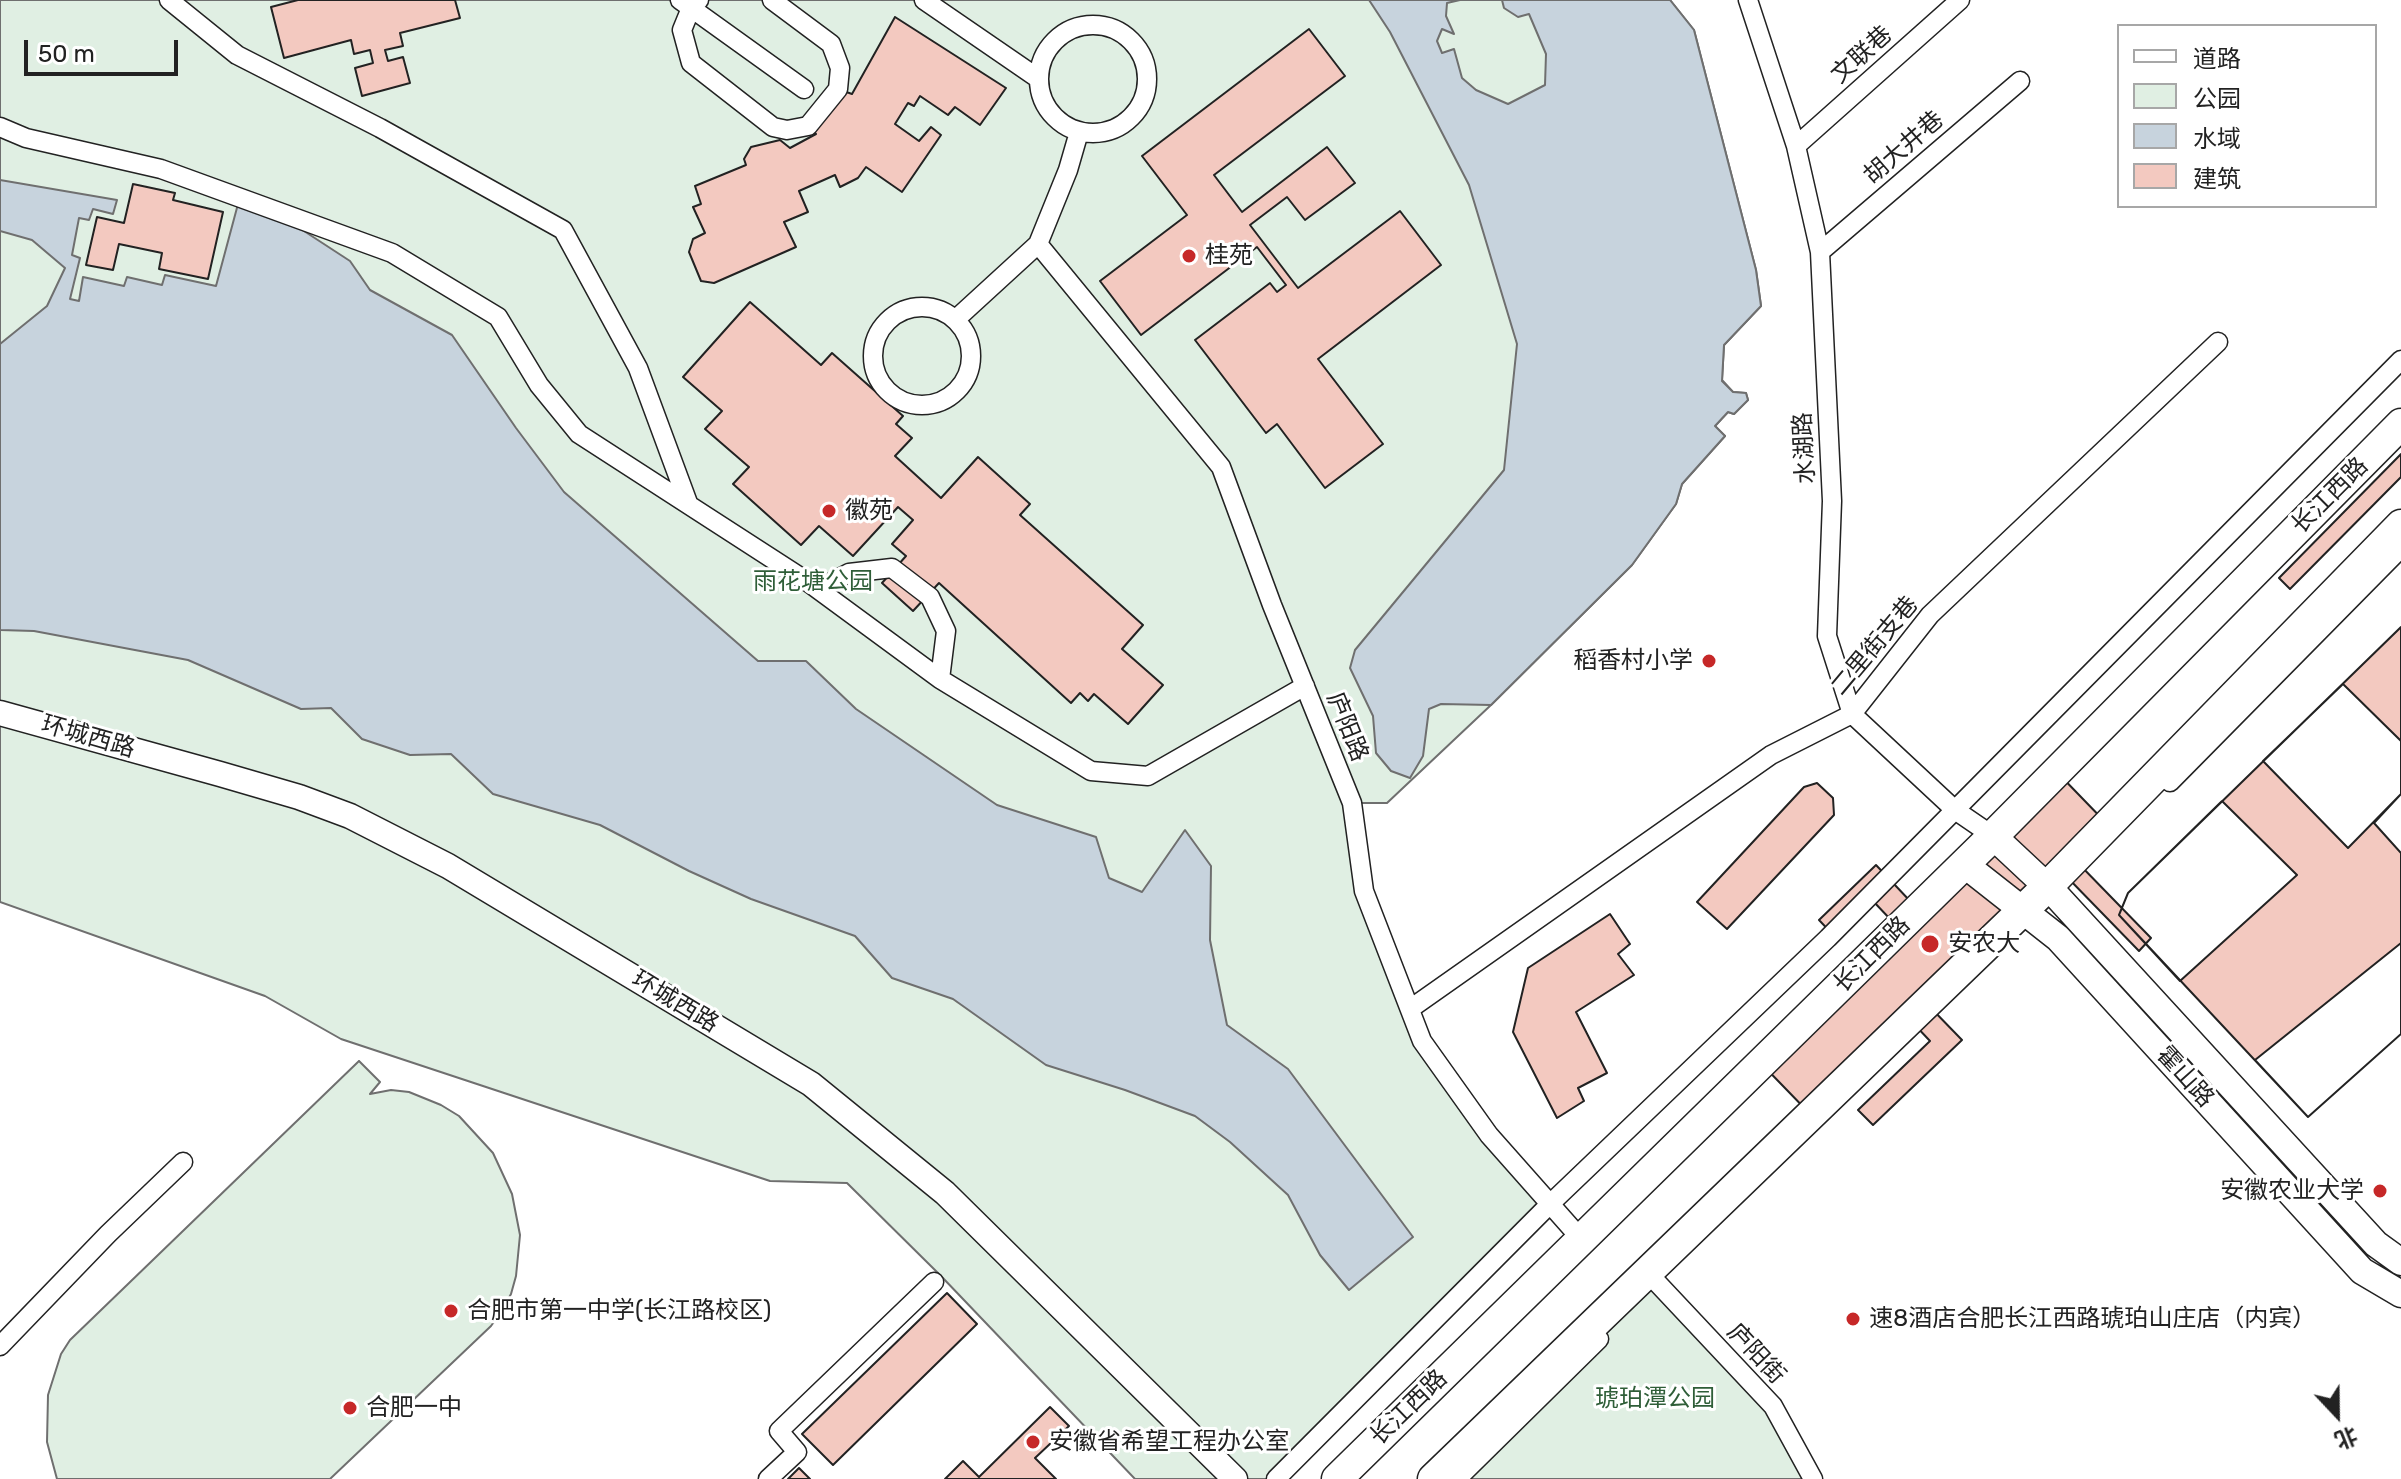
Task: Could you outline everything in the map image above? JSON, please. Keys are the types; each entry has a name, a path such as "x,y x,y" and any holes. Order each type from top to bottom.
{"highway":[{"name":"长江西路","path":"1337,1479 1993,836 2401,424"},
{"path":"1433,1479 1653,1278 2052,890 2401,525"}],"main road":[{"name":"霍山路","path":"1993,836 2052,890 2376,1244 2401,1262"},
{"name":"霍山路","path":"1964,864 2058,938 2362,1271 2401,1294"}],"street":[{"path":"169,0 237,55 380,128 563,230 638,368 688,503"},
{"path":"772,0 831,44 840,68 838,89 808,126 787,130 773,127 691,63 682,30 690,3 804,89"},
{"path":"924,0 1039,79"},
{"name":"水湖路","path":"1748,0 1796,146 1820,252 1832,501 1827,636 1852,714 1955,810 1993,836"},
{"name":"文联巷","path":"1796,146 1960,0"},
{"path":"1098,24 1116,29 1137,46 1148,70 1148,88 1142,106 1130,120 1115,129 1097,134 1079,132 1063,125 1050,113 1041,97 1039,79 1041,61 1050,45 1063,33 1080,26 1098,24"},
{"name":"胡大井巷","path":"1820,252 2020,81"},
{"path":"0,127 26,138 161,169 392,253 498,317 539,385 579,434 819,589 940,679 1091,771 1148,776 1305,686"},
{"path":"955,320 1038,244 1068,170 1079,132"},
{"name":"庐阳路","path":"1038,244 1221,467 1352,803 1364,891 1422,1041 1489,1135 1582,1240"},
{"path":"927,307 942,311 955,320 966,333 971,349 970,365 964,381 954,393 940,402 915,404 892,396 874,370 872,354 884,324 896,314 911,308 927,307"},
{"name":"二里街支巷","path":"1410,1009 1771,755 1852,714 1930,615 2218,342"},
{"path":"1276,1479 1550,1204 1828,938 2401,360"},
{"path":"2052,890 2195,758 2401,548"},
{"path":"819,589 849,573 892,568 930,597 946,631 940,679"},
{"name":"环城西路","path":"0,713 299,797 350,816 448,866 811,1084 945,1193 1235,1479"},
{"path":"0,1346 108,1234 183,1162"},
{"path":"1457,1479 1653,1278"},
{"name":"庐阳街","path":"1653,1278 1773,1406 1813,1479"},
{"path":"768,1479 797,1452 779,1431 934,1282"}],"green space":[{"name":"雨花塘公园","path":"0,0 1670,0 1694,30 1756,270 1761,306 1724,345 1722,380 1733,392 1746,393 1748,400 1734,414 1728,412 1715,426 1725,436 1682,484 1676,504 1632,565 1387,803 1352,803 1364,891 1422,1041 1550,1204 1276,1479 1135,1479 941,1276 847,1183 770,1181 341,1039 265,996 0,902"},
{"path":"359,1061 380,1082 370,1094 391,1090 409,1092 441,1105 459,1116 493,1153 512,1194 520,1235 511,1294 491,1326 330,1479 57,1479 47,1442 48,1395 61,1354 70,1340"},
{"name":"琥珀潭公园","path":"1657,1283 1773,1406 1813,1479 1457,1479"}],"water":[{"path":"1369,0 1460,0 1447,3 1446,16 1454,34 1442,29 1437,41 1442,53 1454,49 1462,78 1476,90 1508,104 1545,85 1546,54 1529,14 1518,17 1504,8 1502,0 1670,0 1694,30 1756,270 1761,306 1724,345 1722,381 1733,392 1746,393 1748,400 1734,414 1728,412 1715,426 1725,436 1682,484 1676,504 1632,565 1491,705 1441,704 1429,709 1423,756 1410,778 1391,771 1376,753 1373,716 1350,668 1355,650 1504,470 1517,344 1469,185 1390,32"},
{"path":"0,180 117,200 113,214 93,209 89,220 79,218 72,255 80,258 70,299 79,301 83,277 124,286 127,277 162,285 165,275 216,286 238,204 284,218 350,261 370,290 452,335 564,492 758,661 806,661 856,709 997,805 1096,837 1109,878 1142,892 1185,830 1211,866 1210,940 1227,1025 1288,1069 1413,1237 1349,1290 1320,1255 1288,1195 1230,1142 1195,1116 1046,1065 953,999 892,978 855,936 751,899 600,825 493,794 451,754 410,755 362,739 331,708 301,709 188,660 34,631 0,630 0,344 47,306 65,268 32,240 0,231"}],"building":[{"path":"298,0 455,0 460,18 400,33 403,46 385,50 388,61 403,57 410,83 362,96 355,68 373,63 370,50 354,54 351,40 284,58 271,7"},
{"path":"895,17 1006,88 980,125 955,107 948,115 920,96 914,106 908,103 895,124 919,141 931,127 941,135 902,192 866,167 858,178 840,187 835,175 799,191 808,212 784,222 796,247 714,283 701,281 689,252 693,239 705,233 693,207 701,204 695,186 746,165 744,159 751,147 780,140 790,148 816,134 808,126 838,89 852,94"},
{"name":"桂苑","path":"1309,29 1345,76 1214,175 1242,212 1327,147 1355,183 1305,220 1287,197 1250,225 1298,288 1400,211 1441,265 1318,359 1383,444 1325,488 1277,424 1266,433 1195,340 1270,283 1277,292 1286,285 1257,247 1141,335 1100,281 1187,215 1142,156"},
{"path":"133,184 175,193 173,200 223,212 208,279 159,269 162,253 119,244 113,270 86,265 97,217 124,223"},
{"name":"徽苑","path":"750,302 821,365 832,353 903,416 896,424 912,438 895,456 941,498 978,457 1030,504 1020,515 1143,625 1122,649 1163,685 1128,724 1094,694 1088,701 1080,693 1071,703 939,583 913,611 882,583 906,556 892,544 913,520 898,507 853,556 819,526 801,545 733,484 749,467 705,429 722,411 683,377"},
{"path":"2401,454 2401,477 2290,589 2279,578"},
{"path":"2401,627 2401,794 2374,823 2401,853 2401,1034 2308,1117 2119,915 2128,893"},
{"path":"2343,684 2401,741 2401,794 2348,848 2263,761"},
{"name":"安农大","path":"2052,767 2111,828 2077,862 2151,938 2139,951 2065,875 1929,1006 1962,1040 1873,1125 1858,1110 1930,1041 1913,1023 1814,1118 1752,1054 1891,920 1873,901 1836,938 1819,920 1876,865 1911,902"},
{"path":"1817,783 1833,798 1834,815 1727,929 1697,902 1804,787"},
{"path":"2222,801 2297,875 2180,981 2119,915 2128,893"},
{"path":"1610,914 1630,944 1618,954 1634,975 1576,1012 1607,1073 1578,1088 1584,1101 1557,1118 1513,1032 1528,968"},
{"path":"2401,943 2401,1034 2308,1117 2255,1060"},
{"path":"947,1293 977,1324 833,1465 802,1434"},
{"name":"安徽省希望工程办公室","path":"1050,1407 1069,1426 1035,1458 1056,1479 945,1479 963,1461 979,1477"},
{"path":"799,1468 810,1479 788,1479"}],"place":[{"name":"桂苑","path":"1189,256"},
{"name":"徽苑","path":"829,511"},
{"name":"稻香村小学","path":"1709,661"},
{"name":"安农大","path":"1930,944"},
{"name":"安徽农业大学","path":"2380,1191"},
{"name":"合肥市第一中学(长江路校区)","path":"451,1311"},
{"name":"速8酒店合肥长江西路琥珀山庄店（内宾）","path":"1853,1319"},
{"name":"合肥一中","path":"350,1408"},
{"name":"安徽省希望工程办公室","path":"1033,1442"}]}
